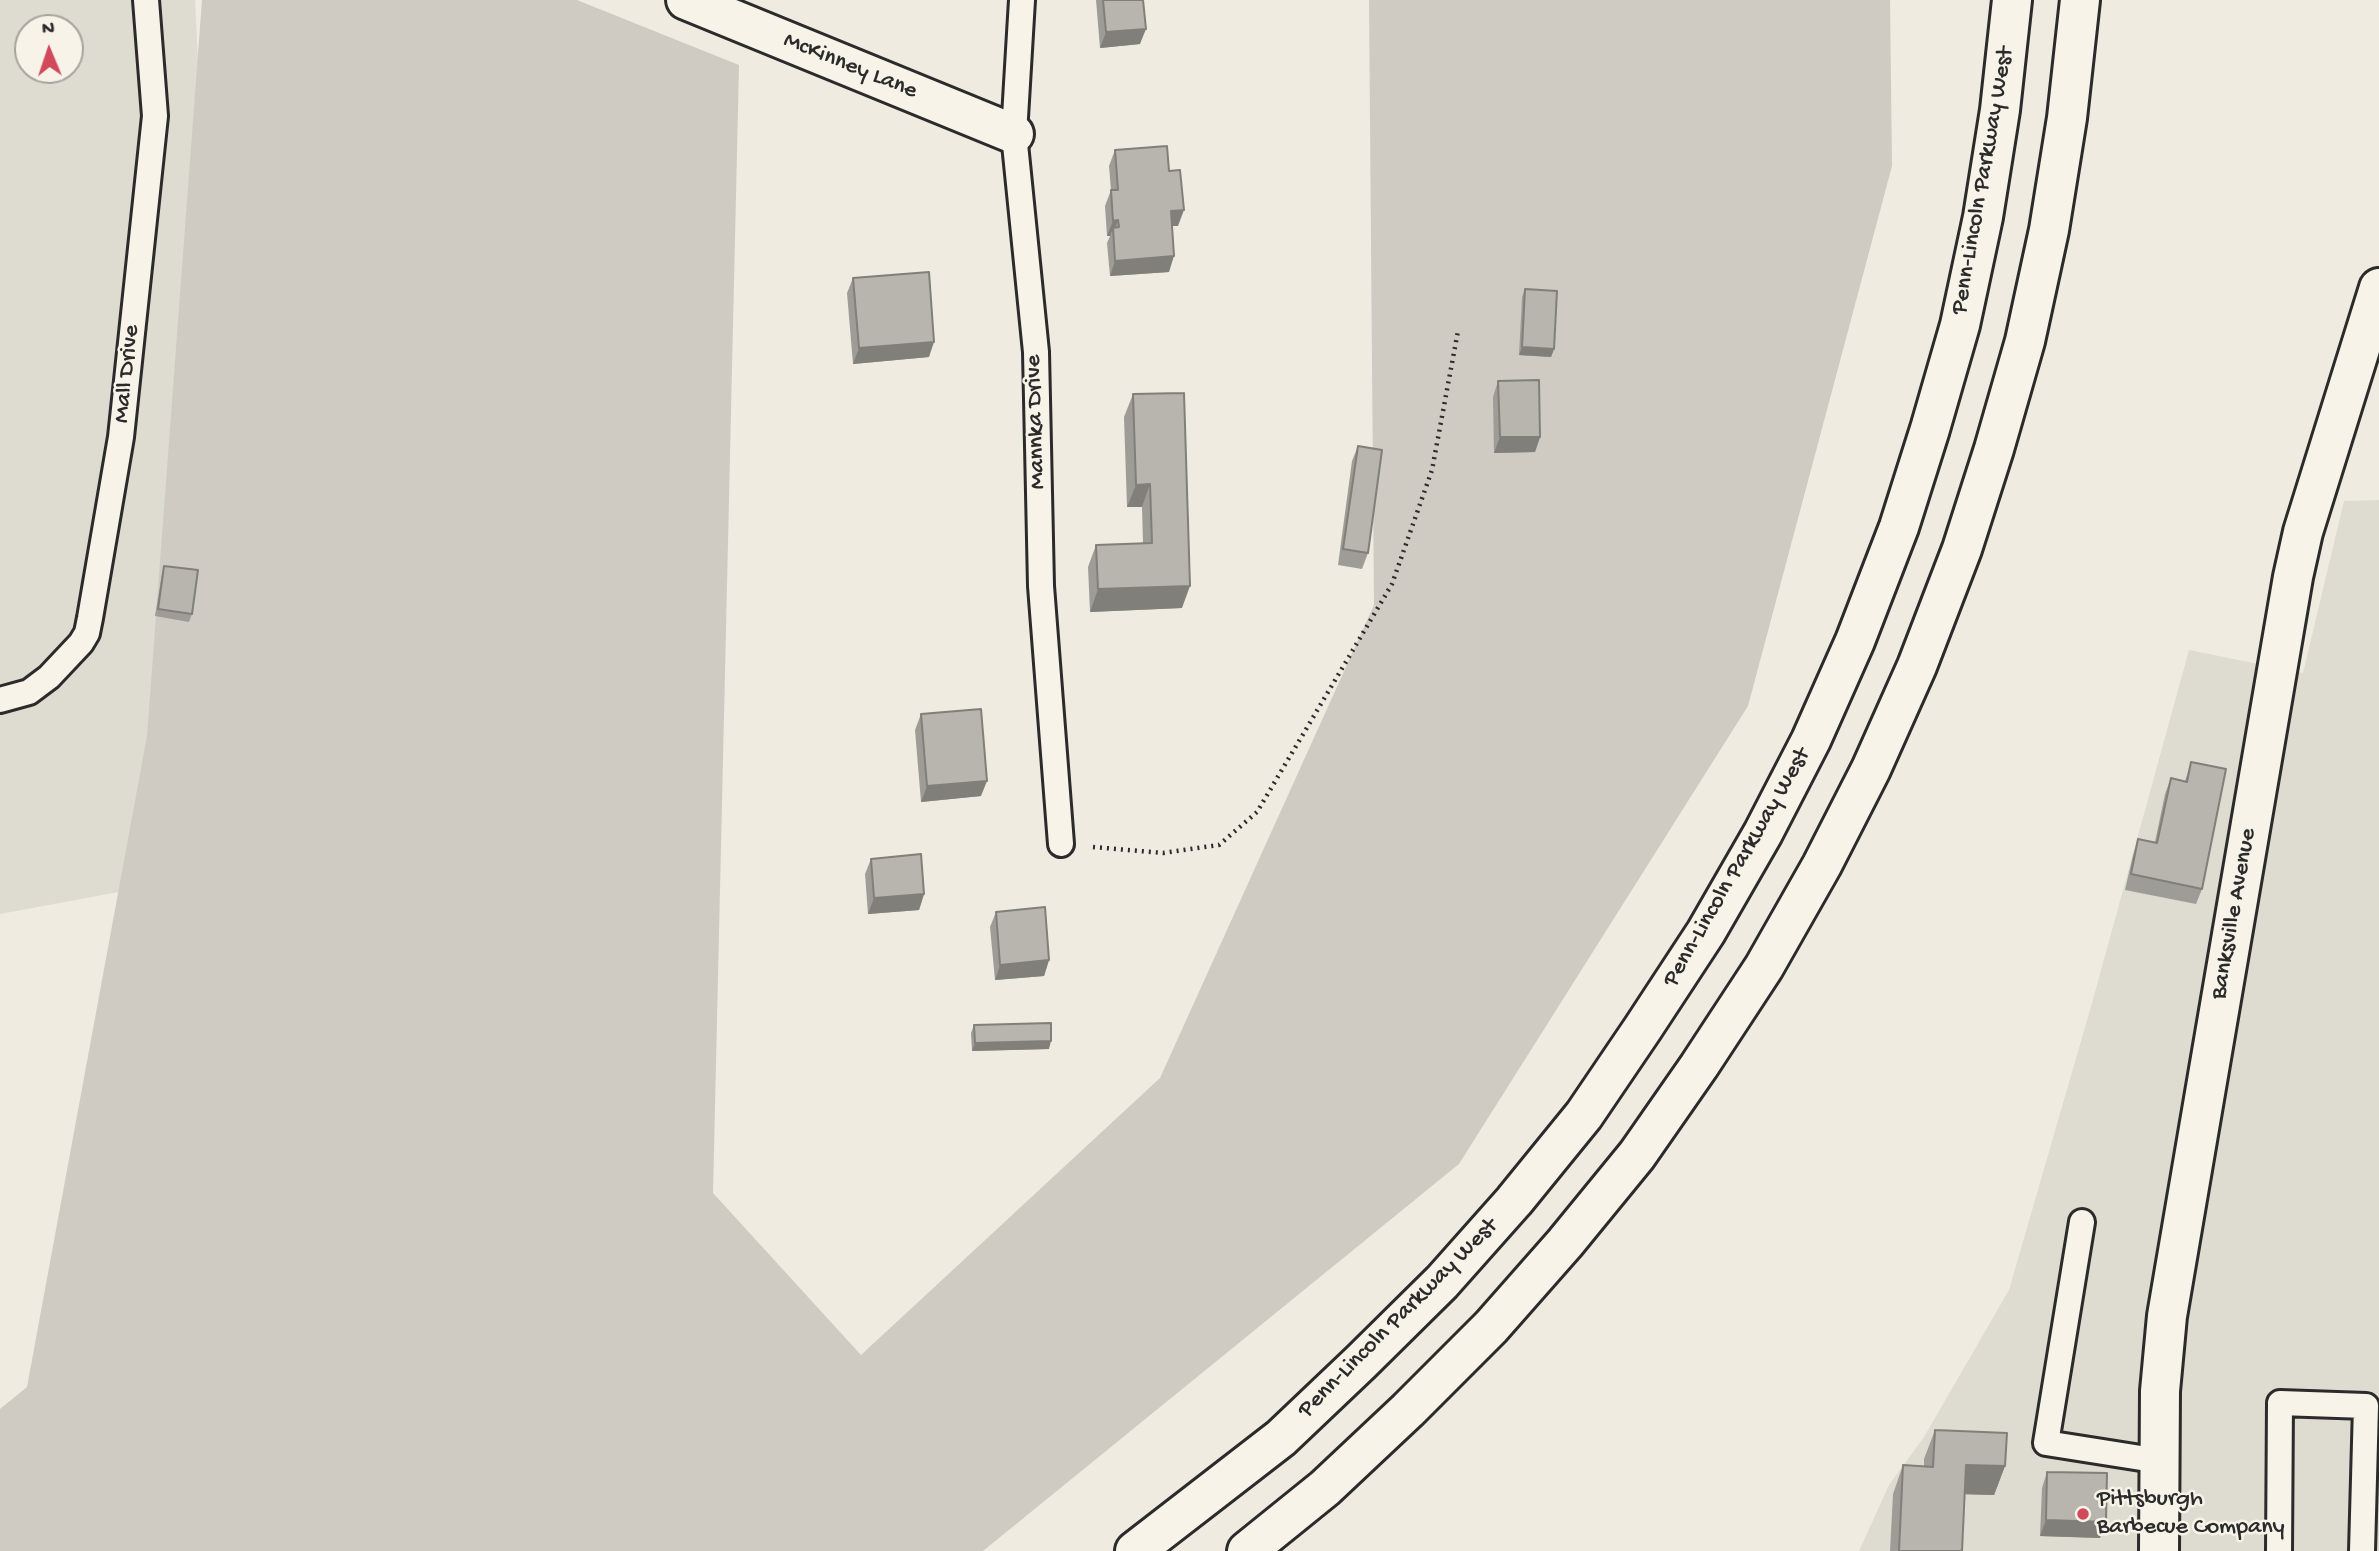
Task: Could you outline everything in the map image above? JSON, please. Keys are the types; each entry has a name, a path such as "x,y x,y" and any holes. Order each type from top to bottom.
{"main road":[{"name":"McKinney Lane","path":"686,0 1014,134"},
{"path":"1997,0 2000,110"},
{"name":"Penn-Lincoln Parkway West","path":"1135,1551 1281,1438 1442,1282 1514,1201 1584,1115 1706,932 1763,833 1811,740 1855,641 1899,527 1960,325 1983,217 2000,110 2012,0"},
{"path":"1247,1551 1325,1488 1408,1410 1491,1327 1565,1243 1637,1155 1699,1066 1764,967 1822,865 1871,769 1917,666 1962,549 1994,449 2025,341 2049,230 2067,118 2080,0"},
{"name":"Banksville Avenue","path":"2158,1551 2160,1391 2167,1316 2292,577 2303,532 2379,288"}],"lane":[{"name":"Mall Drive","path":"0,700 29,692 49,677 87,633 121,438 155,116 146,0"},
{"name":"Mannka Drive","path":"1021,0 1014,134 1036,352 1041,586 1061,844"},
{"path":"2082,1222 2046,1443 2160,1461"},
{"path":"2279,1551 2280,1404 2366,1406 2362,1551"}],"path":[{"path":"1061,844 1163,853 1219,845 1257,812 1392,584 1432,470 1458,331"}],"shaded area":[{"path":"0,0 195,0 237,870 0,914"},
{"path":"202,0 577,0 739,65 713,1193 861,1355 1160,1078 1374,605 1369,0 1890,0 1892,166 1748,706 1459,1164 983,1551 0,1551 0,1409 27,1387 147,736"},
{"path":"2379,500 2379,1551 1859,1551 1889,1485 1924,1437 2009,1290 2092,1003 2189,650 2303,673 2344,501"}],"building":[{"path":"1103,0 1143,0 1146,29 1106,32"},
{"path":"1167,146 1169,171 1180,170 1184,210 1171,211 1174,256 1115,261 1113,228 1119,227 1118,220 1113,221 1111,190 1118,190 1115,150"},
{"path":"929,272 934,342 859,348 853,278"},
{"path":"1525,289 1557,291 1554,349 1522,347"},
{"path":"1539,380 1540,437 1500,437 1498,381"},
{"path":"1184,393 1190,586 1098,589 1096,545 1152,543 1150,484 1136,485 1133,394"},
{"path":"1358,446 1382,450 1368,553 1343,549"},
{"path":"164,566 198,570 192,614 158,609"},
{"path":"981,709 987,781 927,786 921,714"},
{"path":"2191,762 2226,769 2202,889 2131,874 2138,839 2157,843 2171,778 2187,782"},
{"path":"921,854 924,894 874,898 871,859"},
{"path":"1045,907 1049,960 1000,965 996,912"},
{"path":"1051,1023 1051,1041 975,1043 974,1025"},
{"path":"1935,1430 2007,1433 2005,1466 1966,1465 1962,1551 1899,1551 1903,1465 1933,1467"},
{"path":"2047,1472 2107,1473 2106,1522 2046,1520"}],"place":[{"name":"Pittsburgh Barbecue Company","path":"2083,1514"}]}
